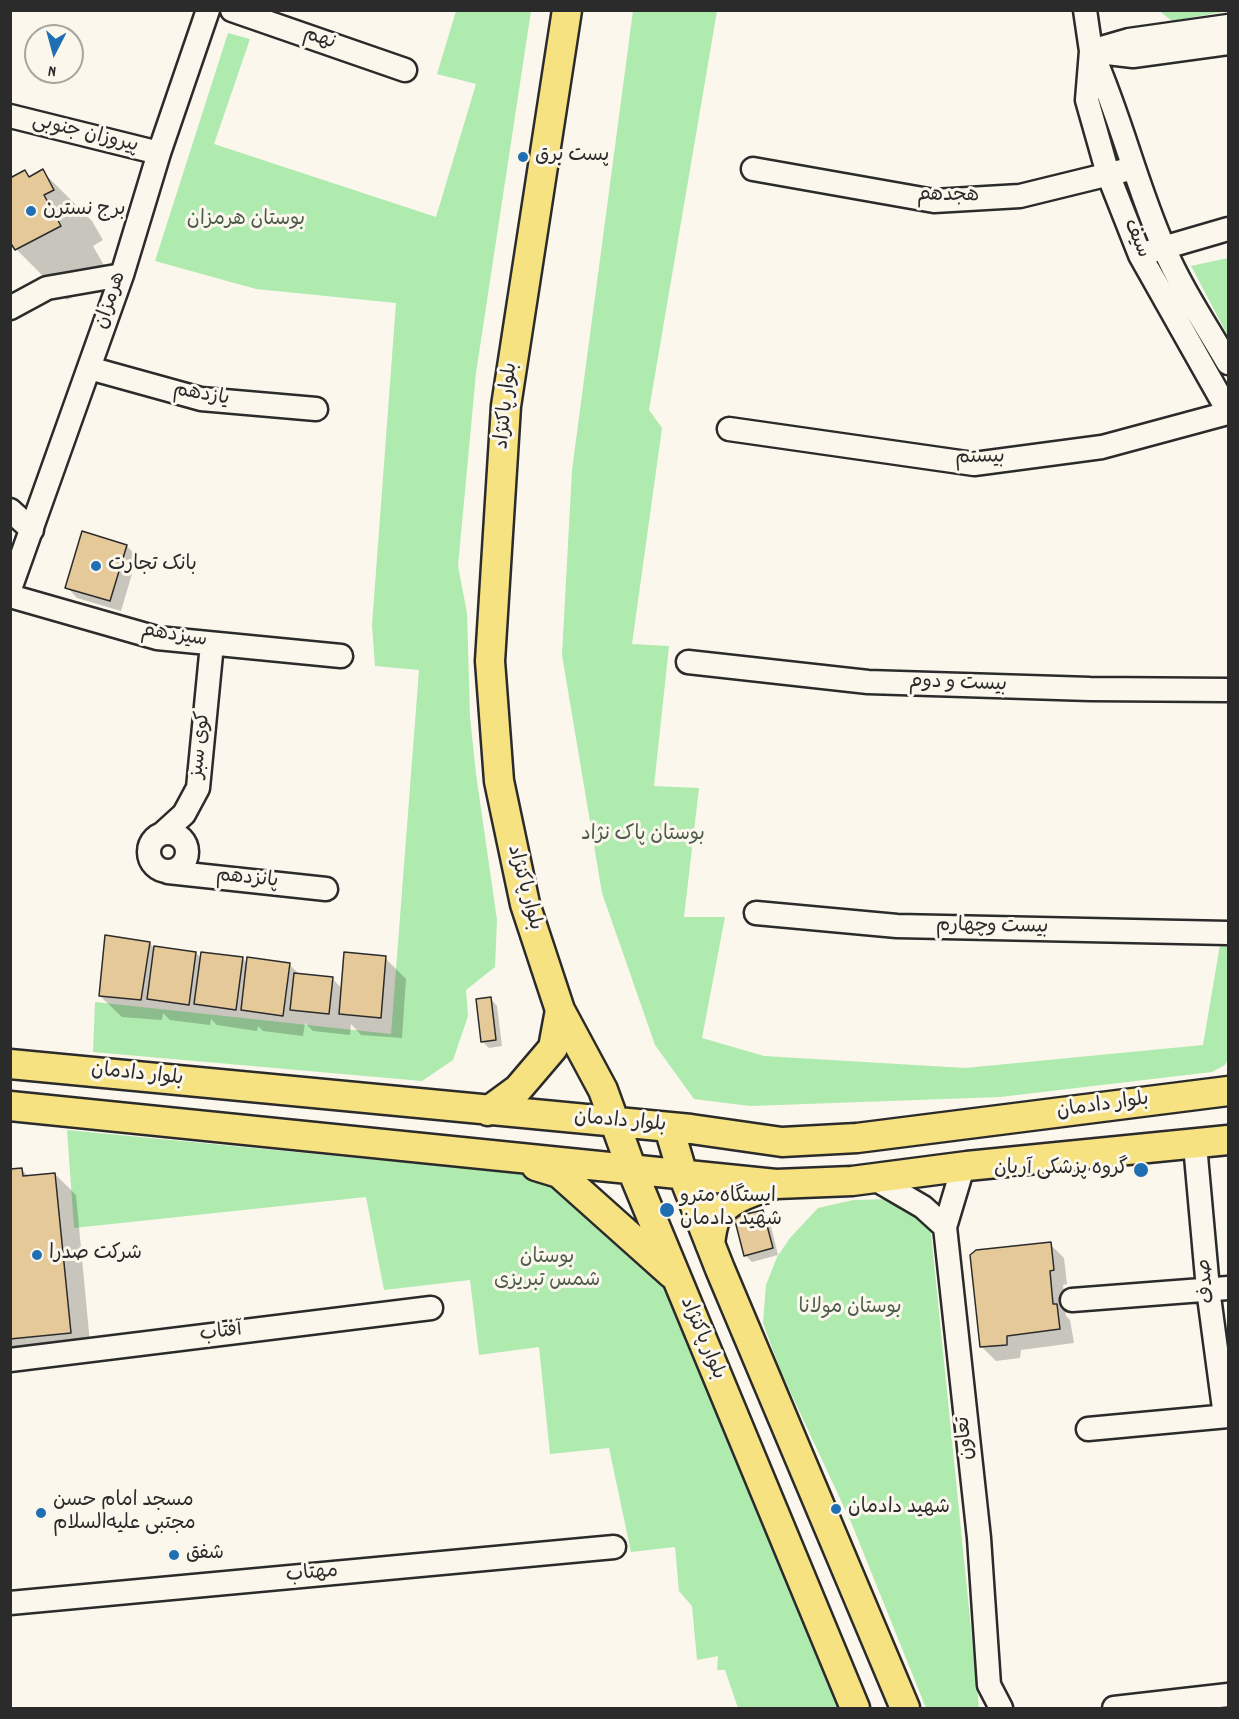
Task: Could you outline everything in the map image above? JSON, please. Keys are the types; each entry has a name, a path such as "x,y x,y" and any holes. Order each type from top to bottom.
{"main road":[{"name":"بلوار پاکنژاد","path":"567,10 506,406 490,661 499,781 525,904 560,1010 603,1090 676,1279 855,1708"},
{"path":"488,1111 518,1089 553,1048 560,1010"},
{"name":"بلوار دادمان","path":"10,1064 669,1128 782,1142 836,1139 1228,1090"},
{"path":"10,1106 776,1184 875,1179 963,1167 1228,1140"},
{"path":"669,1128 683,1175 715,1257 905,1708"},
{"path":"496,1155 559,1173 676,1279 684,1268 693,1263 706,1263 715,1257"},
{"path":"715,1257 715,1219 726,1207 745,1194 776,1184"}],"street":[{"name":"هرمزان","path":"10,590 122,275 159,153 208,10"},
{"name":"نهم","path":"232,10 405,70"},
{"name":"سیف","path":"1085,10 1092,51 1110,94 1134,168 1164,248 1228,363"},
{"path":"1092,51 1129,40 1228,26"},
{"path":"1092,51 1133,57 1228,43"},
{"name":"سیف","path":"1092,51 1088,100 1108,174 1140,255 1228,412"},
{"name":"پیروزان جنوبی","path":"10,116 159,153"},
{"name":"هجدهم","path":"753,169 934,201 1020,195 1134,168"},
{"path":"1140,255 1228,229"},
{"path":"10,309 47,288 122,275"},
{"name":"یازدهم","path":"89,368 201,399 316,409"},
{"name":"بیستم","path":"729,429 974,464 1102,447 1228,412"},
{"path":"10,510 32,530"},
{"name":"سیزدهم","path":"10,596 157,638 341,656"},
{"name":"کوی سبز","path":"168,872 155,867 148,855 151,842 184,814 198,788 212,644"},
{"name":"بیست و دوم","path":"688,662 868,682 1090,689 1228,690"},
{"name":"پانزدهم","path":"168,872 326,889"},
{"name":"بیست وچهارم","path":"756,913 897,926 1228,933"},
{"name":"صدف","path":"1195,1145 1218,1288 1226,1416"},
{"name":"تعاون","path":"963,1167 945,1227 979,1538 989,1684 1001,1708"},
{"path":"875,1179 923,1207 945,1227"},
{"path":"1072,1300 1218,1288"},
{"name":"آفتاب","path":"10,1360 431,1308"},
{"path":"1088,1429 1226,1416"},
{"name":"مهتاب","path":"10,1603 614,1547"},
{"path":"1114,1708 1228,1695"}],"green space":[{"path":"1158,10 1228,10 1228,11 1172,21"},
{"name":"بوستان هرمزان","path":"456,11 531,11 476,373 458,566 467,613 470,717 476,774 497,920 495,967 466,990 468,1016 453,1060 422,1081 93,1052 95,1002 391,1034 419,670 375,666 372,625 396,303 256,289 155,261 228,33 250,39 214,144 436,217 476,84 437,74"},
{"name":"بوستان پاک نژاد","path":"633,11 717,11 649,410 662,428 632,644 669,646 654,786 699,788 684,917 725,917 702,1038 764,1056 965,1068 1203,1045 1220,945 1228,944 1228,1059 1225,1065 1212,1072 1000,1097 750,1106 694,1099 655,1045 602,893 562,655 572,470"},
{"path":"1228,258 1228,336 1191,266"},
{"name":"بوستان شمس تبریزی","path":"67,1130 544,1176 650,1264 666,1289 841,1708 738,1708 725,1670 717,1670 718,1656 697,1660 692,1606 679,1591 675,1547 631,1552 609,1448 550,1454 539,1347 479,1355 470,1280 384,1290 366,1197 74,1228"},
{"name":"بوستان مولانا","path":"891,1199 929,1221 979,1708 926,1708 851,1522 781,1372 763,1323 766,1285 777,1257 790,1238 818,1208 853,1200"}],"building":[{"name":"برج نسترن","path":"43,169 54,190 44,195 61,226 15,250 10,242 10,178 25,170 29,177"},
{"name":"بانک تجارت","path":"82,531 127,545 110,601 65,588"},
{"path":"105,935 150,942 141,1000 99,996"},
{"path":"154,946 196,952 189,1005 147,999"},
{"path":"201,952 243,957 236,1010 194,1004"},
{"path":"344,952 386,956 381,1018 339,1014"},
{"path":"247,957 290,963 283,1016 241,1010"},
{"path":"294,973 333,977 329,1014 290,1010"},
{"path":"491,997 496,1040 481,1042 476,999"},
{"name":"شرکت صدرا","path":"22,1168 23,1176 55,1173 71,1333 10,1339 10,1169"},
{"path":"763,1210 773,1248 744,1256 734,1217"},
{"path":"1051,1242 1054,1270 1050,1271 1053,1304 1057,1304 1060,1329 1007,1336 1007,1345 980,1347 970,1255 976,1250"}],"place":[{"name":"پست برق","path":"523,157"},
{"name":"برج نسترن","path":"31,211"},
{"name":"بانک تجارت","path":"96,566"},
{"name":"گروه پزشکی آریان","path":"1141,1170"},
{"name":"ایستگاه مترو شهید دادمان","path":"667,1210"},
{"name":"شرکت صدرا","path":"37,1255"},
{"name":"شهید دادمان","path":"836,1509"},
{"name":"مسجد امام حسن مجتبی علیه‌السلام","path":"41,1513"},
{"name":"شفق","path":"174,1555"}]}
